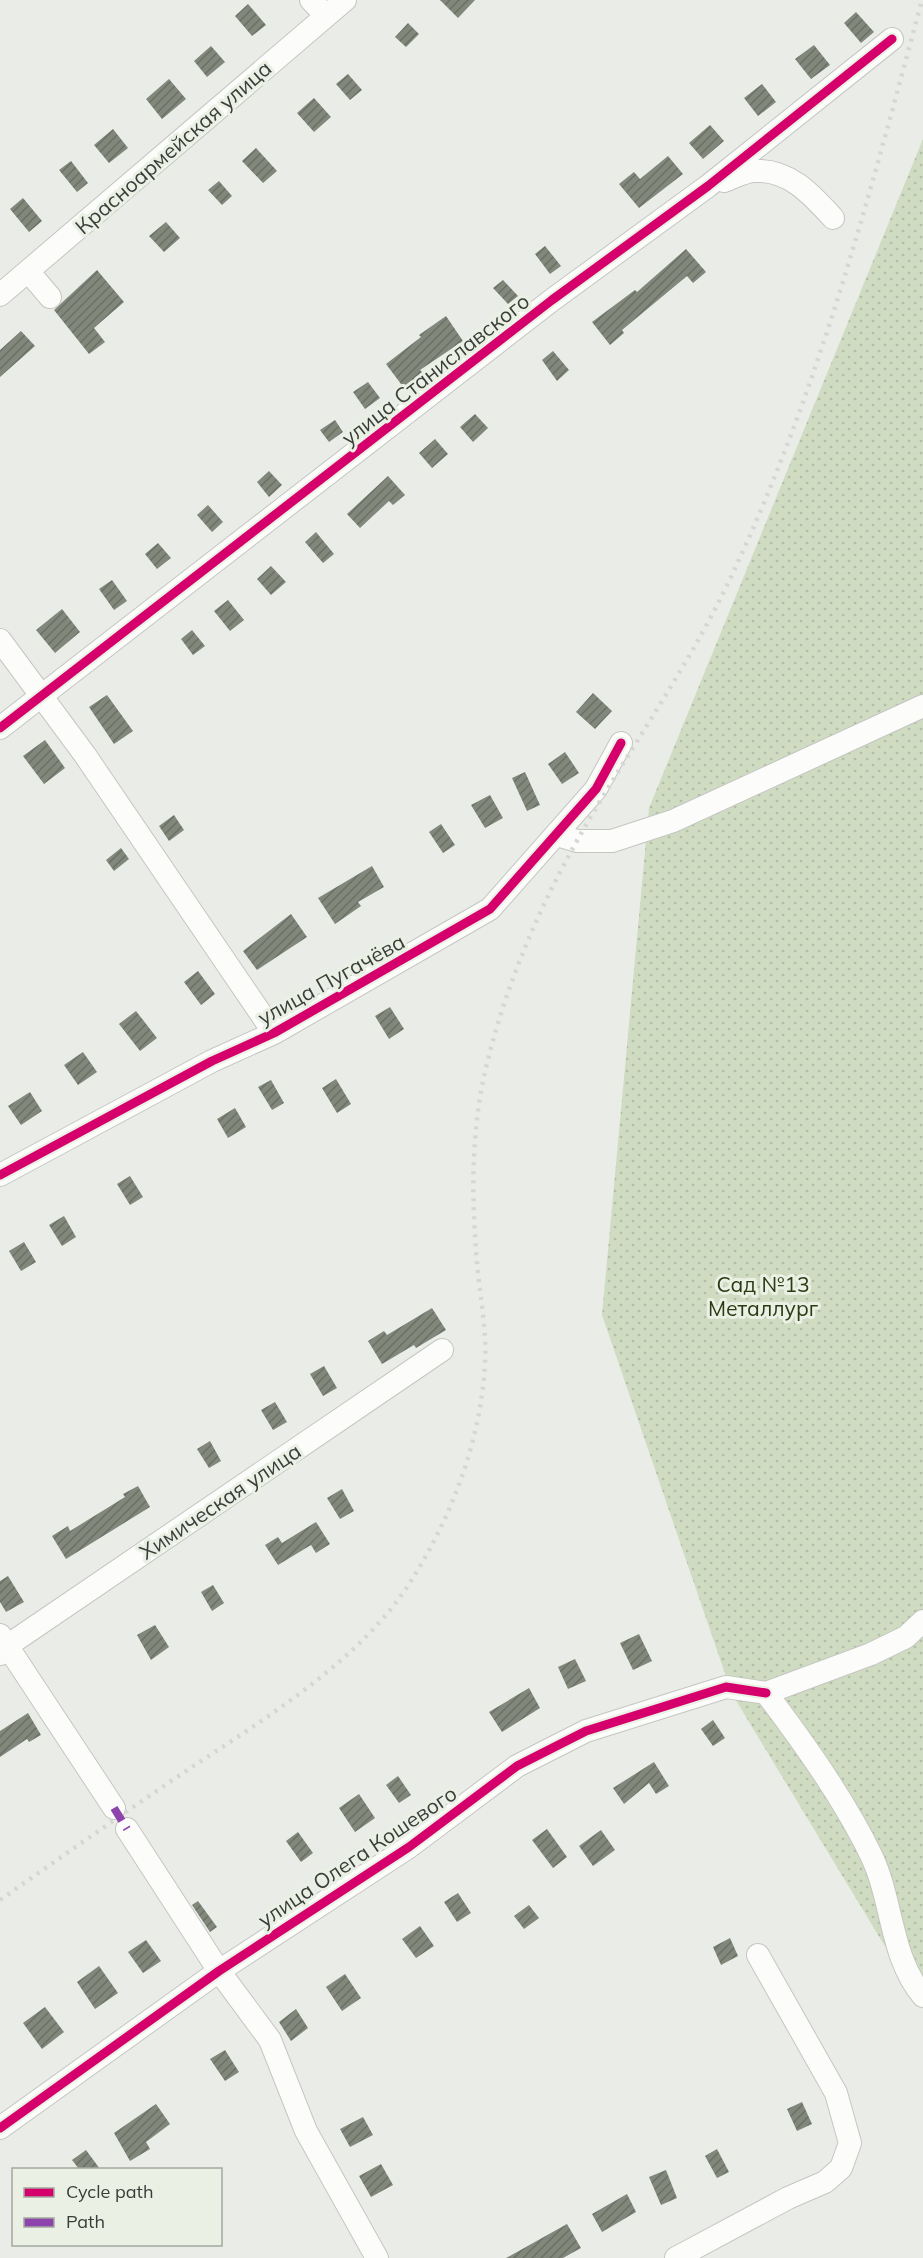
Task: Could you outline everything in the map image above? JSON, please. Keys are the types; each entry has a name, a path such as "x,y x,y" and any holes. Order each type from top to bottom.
{"street":[{"name":"Красноармейская улица","path":"0,295 318,8 345,0"},
{"name":"улица Станиславского","path":"0,728 552,300 708,186 892,39"},
{"path":"708,186 754,171 780,173 809,192 833,218"},
{"path":"28,271 50,297"},
{"path":"0,640 39,696 85,755 274,1033"},
{"path":"557,835 577,841 612,841 673,821 923,706"},
{"name":"улица Пугачёва","path":"0,1175 212,1061 274,1033 490,909 596,789 621,743"},
{"name":"Химическая улица","path":"2,1645 442,1350"},
{"path":"923,1621 906,1637 871,1654 766,1693 802,1740 871,1854 886,1891 900,1955 923,1996"},
{"path":"2,1645 114,1808"},
{"name":"улица Олега Кошевого","path":"0,2128 219,1971 409,1847 517,1766 586,1731 726,1687 766,1693"},
{"path":"127,1829 219,1971 270,2040 306,2131 378,2258"},
{"path":"676,2258 788,2198 825,2182 841,2168 850,2143 836,2093 758,1955"}],"green space":[{"name":"Сад №13 Металлург","path":"923,139 923,2009 732,1694 602,1315 649,808"}],"building":[{"path":"440,0 475,0 458,18"},
{"path":"248,4 266,25 252,36 235,16"},
{"path":"856,12 874,32 861,43 844,23"},
{"path":"408,23 419,34 406,47 395,37"},
{"path":"814,45 830,65 811,79 795,59"},
{"path":"211,46 225,62 207,77 194,61"},
{"path":"348,74 362,90 350,100 336,84"},
{"path":"169,79 186,99 162,119 146,99"},
{"path":"762,84 776,102 758,116 744,98"},
{"path":"314,98 331,117 314,132 297,113"},
{"path":"710,125 724,141 703,159 689,143"},
{"path":"113,129 128,148 109,163 94,145"},
{"path":"256,148 277,171 263,183 242,161"},
{"path":"668,156 683,174 639,208 619,184 634,172 640,179"},
{"path":"71,161 88,183 77,192 59,170"},
{"path":"219,181 232,196 222,205 208,190"},
{"path":"23,198 42,221 29,232 10,209"},
{"path":"166,222 180,238 164,252 149,236"},
{"path":"545,246 561,266 550,274 535,254"},
{"path":"686,249 706,272 693,283 687,276 622,330 624,333 610,345 592,322 635,290 637,292"},
{"path":"97,270 124,302 94,328 105,342 89,354 54,310"},
{"path":"503,280 518,296 508,304 493,288"},
{"path":"446,316 463,341 420,370 423,373 404,388 386,364 421,337 419,335"},
{"path":"21,331 35,346 0,377 0,350"},
{"path":"553,351 569,370 557,381 542,360"},
{"path":"368,382 380,398 365,409 353,392"},
{"path":"475,414 488,428 473,442 460,427"},
{"path":"335,420 343,432 329,442 320,430"},
{"path":"435,439 448,454 432,468 419,453"},
{"path":"269,471 282,485 269,497 257,482"},
{"path":"388,476 405,495 393,505 389,501 360,528 347,514"},
{"path":"208,505 223,522 212,532 197,515"},
{"path":"316,532 334,554 323,563 305,542"},
{"path":"158,543 171,558 157,569 145,554"},
{"path":"271,566 286,582 271,595 257,579"},
{"path":"112,580 127,601 114,610 99,589"},
{"path":"228,600 244,620 230,631 214,611"},
{"path":"62,609 80,632 55,653 36,630"},
{"path":"192,630 205,646 193,655 181,639"},
{"path":"593,693 612,711 595,729 576,712"},
{"path":"107,695 133,731 114,744 89,707"},
{"path":"45,740 65,768 44,784 23,756"},
{"path":"565,752 579,773 562,784 548,764"},
{"path":"525,772 540,805 527,811 512,778"},
{"path":"490,795 503,818 485,828 471,805"},
{"path":"174,815 184,830 169,841 159,826"},
{"path":"441,824 455,845 443,853 429,832"},
{"path":"121,848 129,859 114,871 106,860"},
{"path":"372,866 384,887 358,902 361,906 335,924 318,898"},
{"path":"291,914 307,937 257,970 243,951"},
{"path":"198,971 215,994 201,1005 184,982"},
{"path":"390,1007 404,1029 389,1039 375,1016"},
{"path":"136,1011 157,1038 140,1051 119,1024"},
{"path":"83,1052 97,1072 78,1085 64,1065"},
{"path":"336,1079 351,1104 337,1113 322,1088"},
{"path":"271,1080 284,1103 272,1110 258,1087"},
{"path":"30,1092 42,1111 21,1125 8,1106"},
{"path":"235,1108 246,1127 228,1138 217,1119"},
{"path":"130,1176 143,1197 130,1205 117,1184"},
{"path":"64,1216 76,1237 62,1246 49,1225"},
{"path":"24,1242 36,1262 21,1271 9,1251"},
{"path":"432,1308 446,1330 416,1348 414,1345 382,1364 368,1341 384,1331 387,1335"},
{"path":"324,1366 337,1388 323,1396 310,1374"},
{"path":"275,1402 287,1422 273,1430 261,1410"},
{"path":"210,1441 221,1461 209,1468 197,1449"},
{"path":"138,1486 150,1507 66,1559 52,1536 68,1526 70,1531 125,1497 123,1494"},
{"path":"342,1489 354,1511 340,1519 327,1498"},
{"path":"316,1522 330,1544 316,1553 311,1545 278,1565 265,1545 278,1537 282,1543"},
{"path":"8,1576 24,1602 6,1612 0,1602 0,1581"},
{"path":"213,1585 224,1603 212,1611 201,1592"},
{"path":"155,1625 169,1647 151,1660 137,1635"},
{"path":"639,1634 652,1661 633,1670 620,1643"},
{"path":"575,1659 586,1681 568,1689 558,1667"},
{"path":"529,1688 540,1708 502,1732 489,1712"},
{"path":"28,1713 41,1735 29,1742 27,1739 0,1757 0,1731"},
{"path":"713,1720 725,1738 713,1746 701,1729"},
{"path":"654,1762 669,1786 656,1794 649,1783 624,1804 613,1788"},
{"path":"398,1776 411,1795 399,1803 386,1785"},
{"path":"359,1794 375,1818 355,1832 339,1808"},
{"path":"547,1829 567,1857 553,1868 532,1840"},
{"path":"601,1830 615,1850 593,1866 579,1846"},
{"path":"298,1832 313,1853 301,1862 286,1841"},
{"path":"458,1893 471,1913 457,1922 444,1902"},
{"path":"198,1901 217,1927 210,1932 192,1905"},
{"path":"529,1905 539,1918 524,1929 514,1916"},
{"path":"420,1926 434,1946 416,1958 402,1939"},
{"path":"730,1938 738,1956 721,1965 713,1947"},
{"path":"146,1940 161,1961 143,1973 128,1952"},
{"path":"99,1966 118,1993 95,2009 77,1982"},
{"path":"345,1974 361,1998 342,2011 326,1987"},
{"path":"45,2007 64,2032 42,2049 23,2023"},
{"path":"296,2009 308,2028 291,2041 279,2022"},
{"path":"225,2050 239,2072 225,2081 210,2059"},
{"path":"802,2102 812,2124 797,2131 787,2109"},
{"path":"156,2104 170,2124 146,2142 150,2149 130,2161 114,2133"},
{"path":"363,2117 373,2135 350,2147 340,2129"},
{"path":"717,2149 729,2172 717,2178 705,2156"},
{"path":"86,2150 99,2168 78,2168 72,2160"},
{"path":"381,2164 393,2185 371,2197 359,2176"},
{"path":"666,2170 677,2198 661,2205 649,2177"},
{"path":"627,2194 636,2212 602,2232 592,2214"},
{"path":"567,2224 581,2248 563,2258 506,2258"}],"railway":[{"path":"0,1900 276,1711 337,1664 390,1610 411,1581 439,1530 471,1449 482,1392 485,1338 475,1241 474,1152 482,1086 506,998 528,940 568,857 712,615 761,509 790,438 839,294 922,0"}],"marked path":[{"path":"114,1808 127,1829"}],"cycle path":[{"path":"0,728 552,300 708,186 892,39"},
{"path":"0,1175 212,1061 274,1033 490,909 596,789 621,743"},
{"path":"0,2128 219,1971 409,1847 517,1766 586,1731 726,1687 766,1693"}]}
